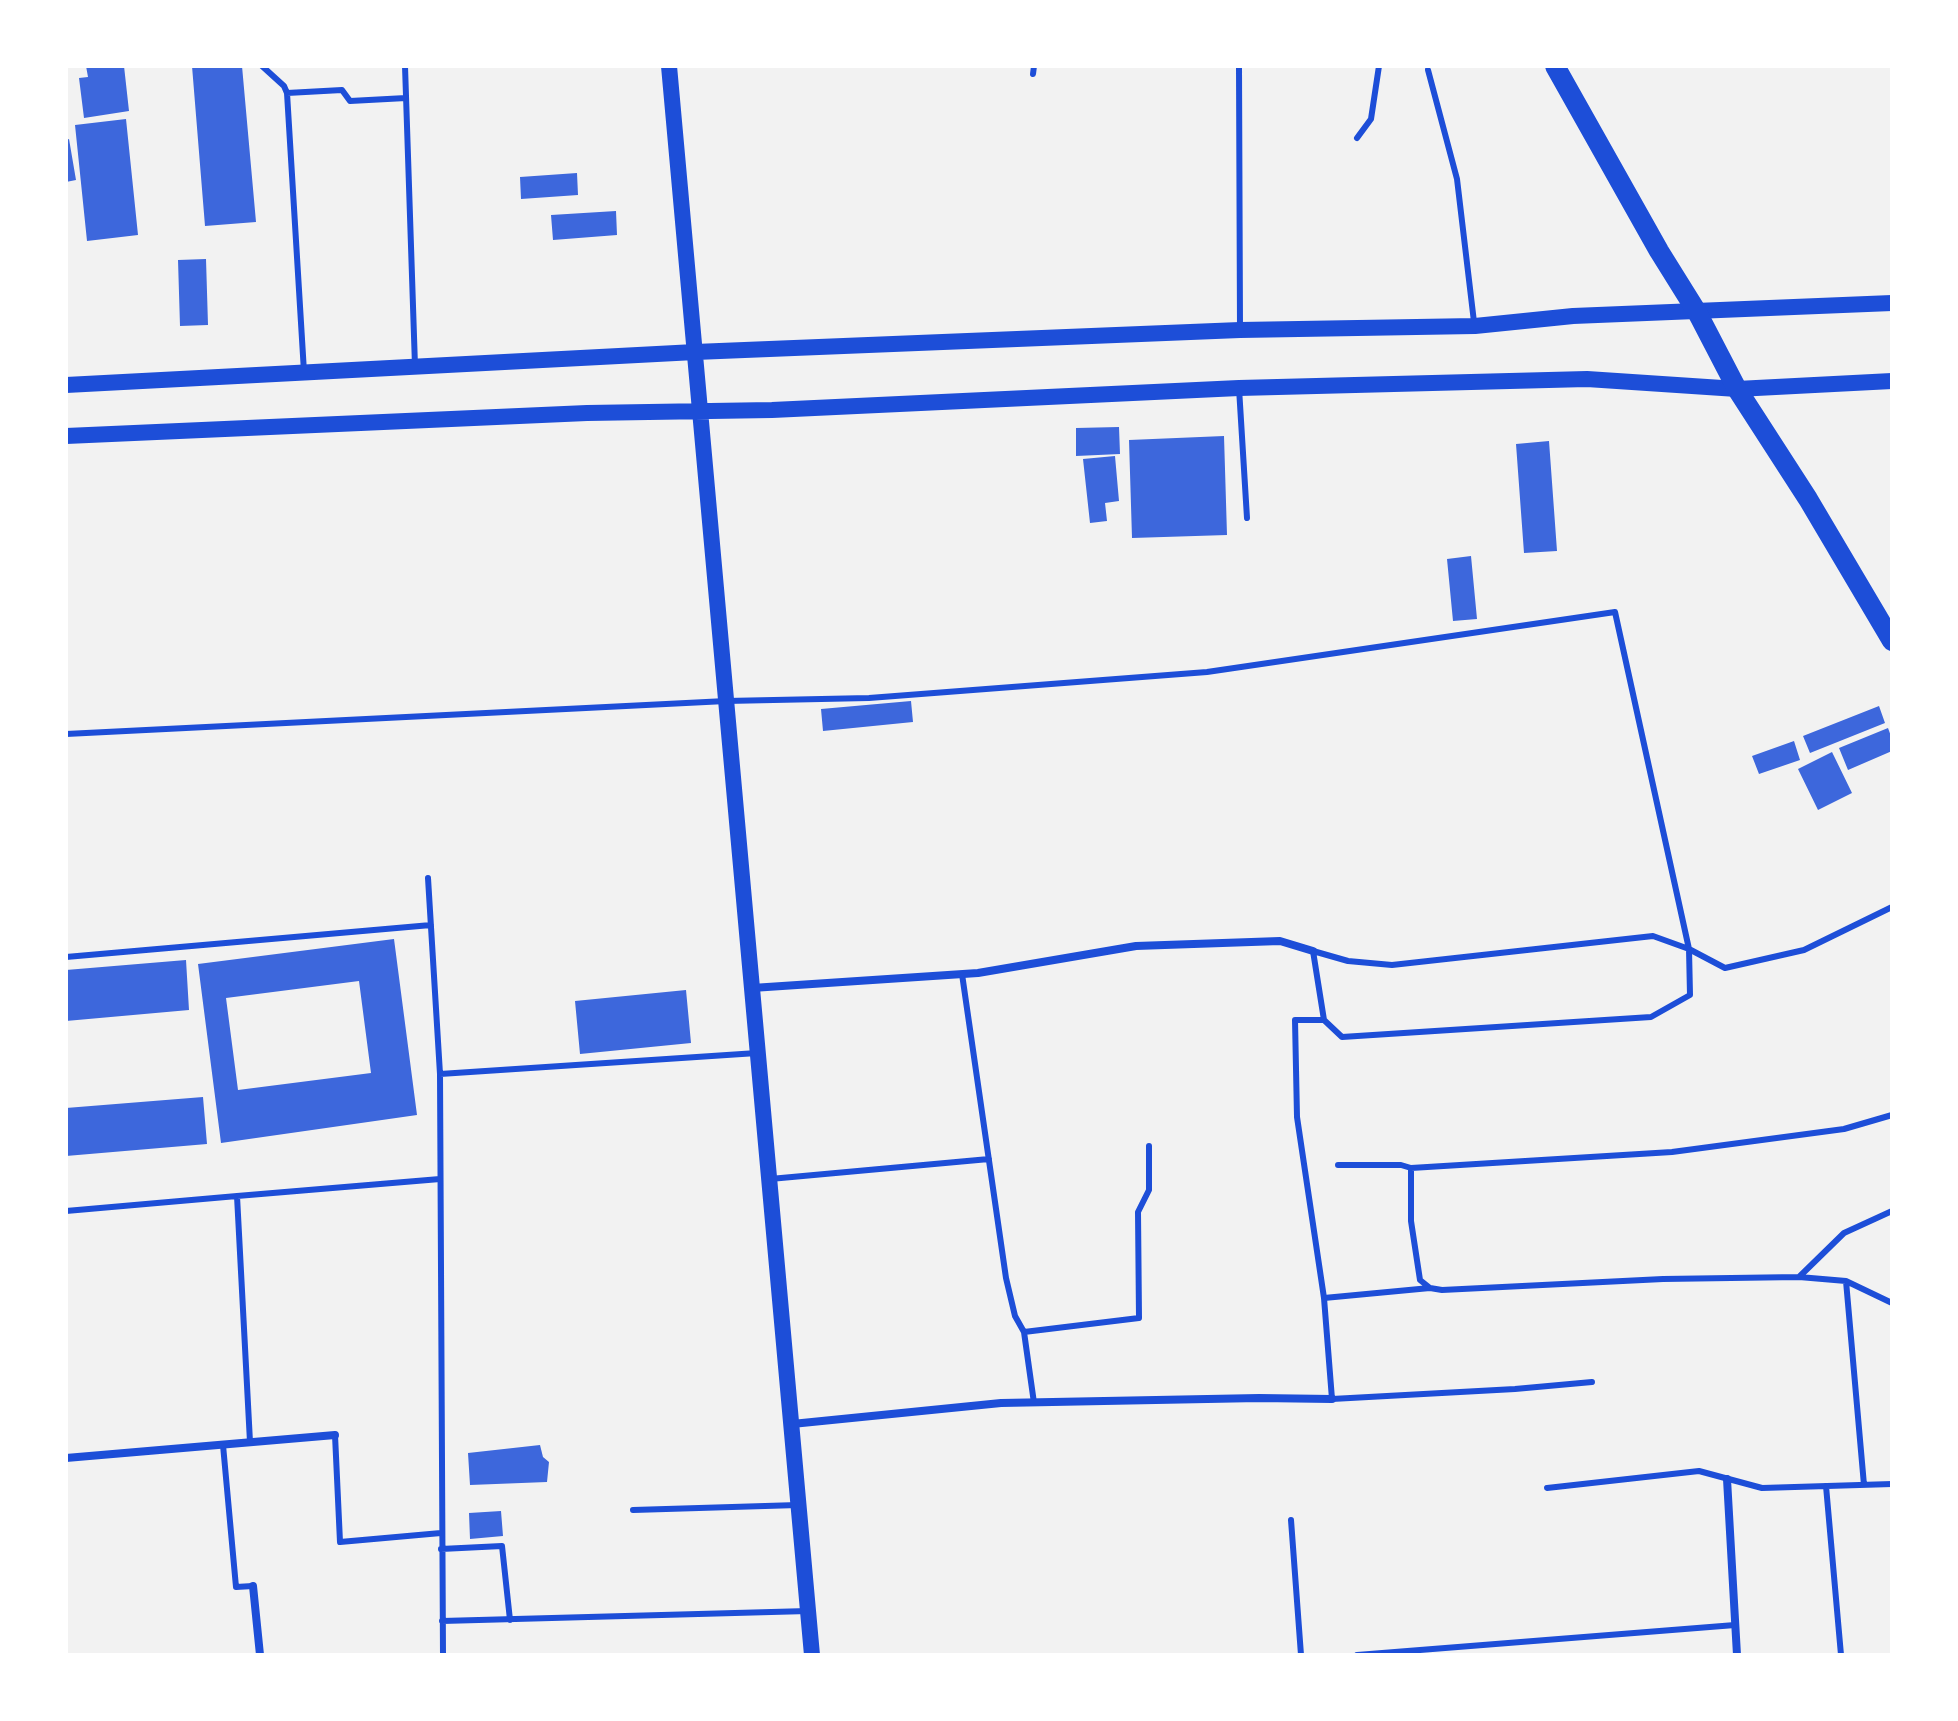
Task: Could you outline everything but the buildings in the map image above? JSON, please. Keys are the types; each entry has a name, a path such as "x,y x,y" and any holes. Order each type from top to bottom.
{"main road":[{"path":"669,66 812,1655"},
{"path":"1555,66 1659,251 1697,312 1737,389 1808,499 1892,641"},
{"path":"66,385 695,352 1240,330 1475,326 1573,316 1892,303"},
{"path":"66,436 700,410 772,410 1239,388 1587,379 1737,389 1892,381"}],"street":[{"path":"752,988 962,974 1136,946 1280,941 1313,951"},
{"path":"791,1424 1001,1403 1332,1399"},
{"path":"66,1458 335,1435"},
{"path":"1727,1479 1737,1655"},
{"path":"253,1586 260,1655"}],"lane":[{"path":"262,66 284,86 287,93 304,372"},
{"path":"405,66 415,366"},
{"path":"1239,66 1240,330"},
{"path":"1357,138 1371,119 1379,66"},
{"path":"1428,70 1457,179 1475,326"},
{"path":"287,93 342,90 350,101 406,98"},
{"path":"1239,388 1247,518"},
{"path":"66,734 726,701 869,698 1207,672 1615,612 1689,949 1690,995 1651,1017 1342,1037 1324,1020 1313,951 1348,961 1392,965 1653,936 1689,949 1725,968 1804,950 1892,907"},
{"path":"428,878 440,1074 443,1655"},
{"path":"66,957 431,925"},
{"path":"962,974 1006,1278 1015,1316 1024,1332 1034,1403"},
{"path":"1324,1020 1295,1020 1297,1117 1324,1298 1332,1399 1592,1382"},
{"path":"440,1074 757,1053"},
{"path":"1338,1165 1401,1165 1411,1168 1672,1152 1844,1129 1892,1115"},
{"path":"1024,1332 1139,1318 1138,1212 1149,1190 1149,1146"},
{"path":"769,1179 989,1159"},
{"path":"1411,1168 1411,1221 1420,1280 1430,1288"},
{"path":"66,1211 440,1179"},
{"path":"237,1196 250,1442"},
{"path":"1799,1277 1844,1233 1892,1211"},
{"path":"1324,1298 1430,1288 1799,1277 1846,1281 1892,1303"},
{"path":"1846,1281 1864,1485"},
{"path":"335,1435 340,1542 441,1533"},
{"path":"223,1445 236,1587 253,1586"},
{"path":"1547,1488 1699,1471 1762,1488 1892,1484"},
{"path":"1826,1486 1841,1655"},
{"path":"633,1510 798,1505"},
{"path":"1291,1520 1301,1655"},
{"path":"441,1549 502,1546 510,1620"},
{"path":"442,1621 808,1611"},
{"path":"1360,1655 1735,1625"}]}
